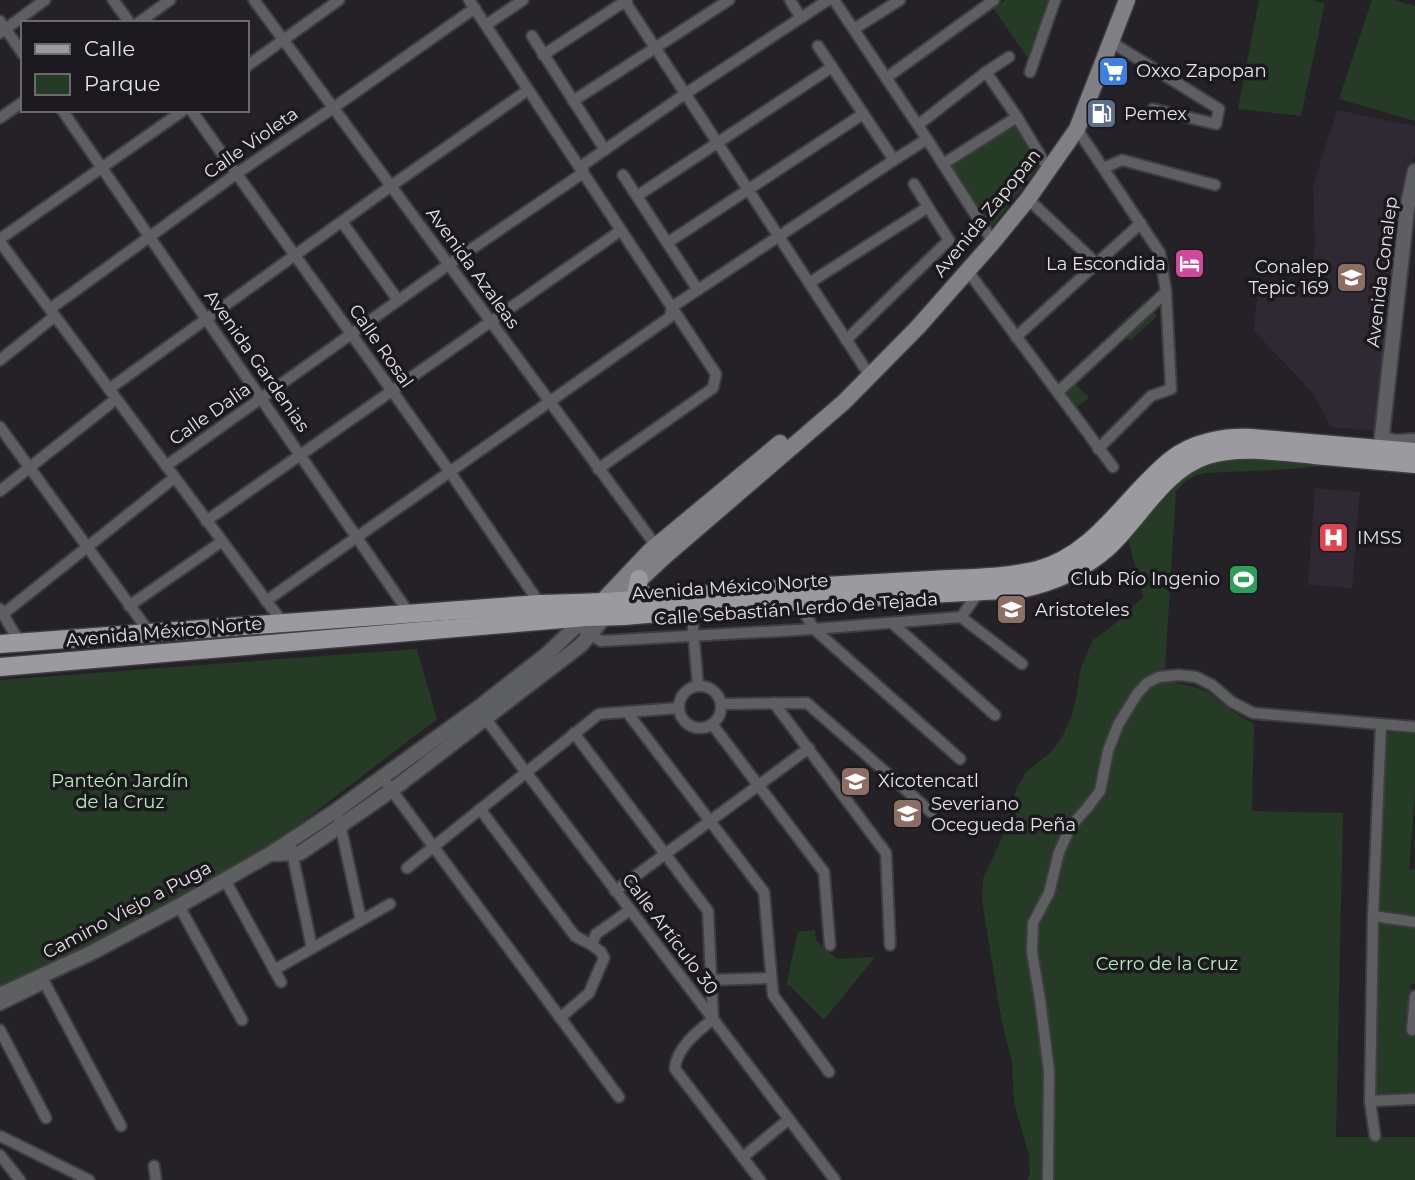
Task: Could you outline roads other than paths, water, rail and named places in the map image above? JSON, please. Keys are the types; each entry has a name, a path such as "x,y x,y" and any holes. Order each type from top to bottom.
{"main road":[{"name":"Avenida Zapopan","path":"609,606 660,551 886,359 993,242 1028,199 1077,129 1111,42 1123,3"},
{"name":"Avenida México Norte","path":"0,645 540,604 609,606 979,585 1060,562 1078,551 1172,459 1203,444 1234,437 1414,453"},
{"name":"Avenida Zapopan","path":"639,579 660,551"},
{"path":"639,579 637,589 644,595 655,598"},
{"path":"609,606 639,579"},
{"name":"Avenida México Norte","path":"0,667 423,632 584,626 609,606 655,598 691,602"}],"street":[{"path":"21,52 2,28 45,0"},
{"path":"113,0 129,21"},
{"path":"141,21 170,0"},
{"name":"Avenida Azaleas","path":"254,0 660,551"},
{"path":"248,65 340,0"},
{"path":"573,101 729,0"},
{"path":"790,0 801,18"},
{"path":"531,36 606,150 685,94 828,0"},
{"path":"834,0 993,242"},
{"path":"854,29 900,0"},
{"path":"886,78 994,0"},
{"path":"1030,72 1055,0"},
{"path":"544,55 625,1 869,374"},
{"path":"486,25 516,2"},
{"path":"472,4 716,374 713,388 598,470"},
{"name":"Calle Violeta","path":"0,360 52,312 149,237 333,108 472,4"},
{"path":"1111,42 1219,109 1216,124 1153,109"},
{"path":"818,46 894,160"},
{"path":"918,125 1009,57"},
{"path":"637,196 832,67"},
{"path":"986,72 1049,170"},
{"path":"109,389 528,90"},
{"path":"1188,117 1195,95"},
{"path":"0,118 21,103"},
{"name":"Avenida Gardenias","path":"63,112 423,632"},
{"path":"181,112 101,167 1,246 283,623"},
{"name":"Calle Rosal","path":"192,112 450,472 540,604"},
{"path":"667,243 863,114"},
{"path":"943,164 1017,117"},
{"path":"1077,129 1160,253 1166,292 1171,389 1151,396 1098,449"},
{"path":"266,601 670,317 672,307 927,139"},
{"name":"Calle Dalia","path":"166,467 398,300 583,173 583,165 606,150"},
{"path":"1104,168 1122,160 1215,185"},
{"name":"Avenida Conalep","path":"1381,448 1407,209 1415,171"},
{"path":"623,175 698,290"},
{"path":"846,340 949,240 914,184"},
{"path":"1028,199 1096,263"},
{"path":"809,283 928,207"},
{"path":"342,222 398,300"},
{"path":"1016,337 1141,223"},
{"path":"206,521 620,231"},
{"path":"967,270 1113,467"},
{"path":"1058,392 1166,292"},
{"path":"0,491 116,400"},
{"path":"0,427 150,633"},
{"name":"Avenida México Norte","path":"1381,448 1394,440 1414,453"},
{"path":"20,643 2,611 174,478"},
{"path":"129,606 222,542"},
{"name":"Calle Sebastián Lerdo de Tejada","path":"584,626 601,641 961,617 979,585"},
{"path":"797,594 814,628 960,759"},
{"path":"691,602 698,686"},
{"path":"961,617 1022,664"},
{"path":"892,623 995,715"},
{"path":"291,848 382,778 581,645 584,626"},
{"path":"1048,1180 1049,1071 1032,951 1033,923 1049,892 1059,852 1071,825 1100,791 1108,751 1118,725 1137,694 1147,683 1159,677 1196,677 1253,713 1415,727"},
{"path":"698,686 713,690 721,704 720,715 712,724 698,728 685,722 679,708 682,696 692,687 698,686"},
{"path":"774,703 886,853 890,945"},
{"path":"721,704 807,703 931,812"},
{"path":"407,868 599,714 679,708"},
{"path":"627,712 764,892 773,995 829,1072"},
{"path":"291,848 300,853 392,790 481,713"},
{"name":"Calle Artículo 30","path":"481,713 835,1180"},
{"path":"712,724 824,872 830,945"},
{"path":"1375,1136 1370,1101 1373,916 1381,724"},
{"path":"575,733 708,911 712,1019 694,1035 676,1060 675,1069 760,1180"},
{"path":"615,891 809,748"},
{"path":"382,778 619,1097"},
{"path":"480,809 575,936 592,945 604,958 589,993 560,1018"},
{"path":"337,810 361,920"},
{"path":"291,848 312,948"},
{"name":"Camino Viejo a Puga","path":"0,995 43,980 270,854 291,848"},
{"path":"225,880 281,982"},
{"path":"274,970 390,904"},
{"path":"179,906 242,1020"},
{"path":"592,945 596,934 630,910"},
{"path":"1373,916 1415,922"},
{"path":"712,980 771,978"},
{"path":"0,1006 43,980 121,1126"},
{"path":"1412,1030 1415,996"},
{"path":"0,1030 46,1118"},
{"path":"1370,1101 1415,1099"},
{"path":"743,1157 789,1119"},
{"path":"0,1136 89,1180"},
{"path":"0,1154 4,1168 20,1180"},
{"path":"154,1167 156,1180"}],"place":[{"name":"Oxxo Zapopan","path":"1113,71"},
{"name":"Pemex","path":"1101,114"},
{"name":"La Escondida","path":"1189,264"},
{"name":"Conalep Tepic 169","path":"1352,277"},
{"name":"IMSS","path":"1334,538"},
{"name":"Club Río Ingenio","path":"1243,579"},
{"name":"Aristoteles","path":"1012,610"},
{"name":"Xicotencatl","path":"855,781"},
{"name":"Severiano Ocegueda Peña","path":"908,814"}],"park label":[{"name":"Panteón Jardín de la Cruz","path":"120,791"},
{"name":"Cerro de la Cruz","path":"1167,964"}]}
